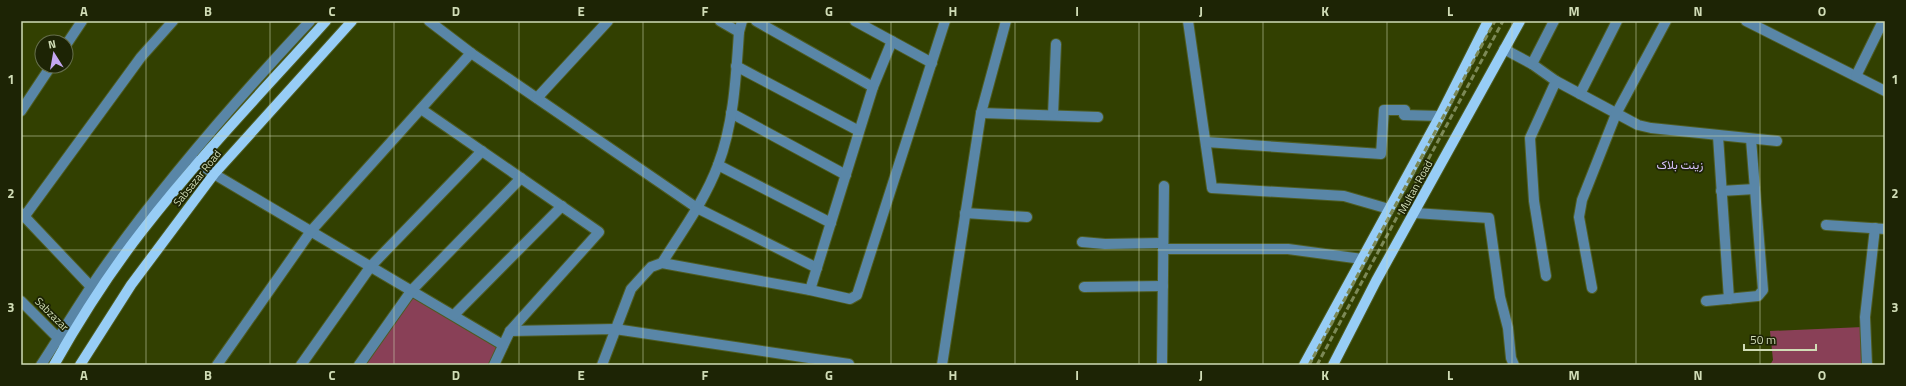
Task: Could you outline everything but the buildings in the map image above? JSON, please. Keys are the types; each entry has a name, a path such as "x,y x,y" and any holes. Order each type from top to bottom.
{"main road":[{"name":"Sabsazar Road","path":"54,365 62,342 95,291 142,231 198,164 326,21"},
{"name":"Sabsazar Road","path":"80,365 131,285 214,174 352,21"},
{"name":"Multan Road","path":"1304,365 1440,116 1488,21"},
{"name":"Multan Road","path":"1333,365 1376,280 1415,213 1520,21"}],"street":[{"path":"73,34 82,21"},
{"path":"173,21 141,56 23,215 95,291 104,268 189,157 310,21"},
{"path":"429,21 471,53 697,208 817,268"},
{"path":"537,98 608,21"},
{"path":"720,21 738,32"},
{"path":"662,263 697,208 718,165 731,113 738,32 742,21"},
{"path":"756,21 872,87"},
{"path":"855,21 932,63"},
{"path":"602,365 631,289 651,267 662,263 810,290 850,299 857,295 945,21"},
{"path":"942,365 981,113 1006,21"},
{"path":"1188,21 1212,188 1344,196 1389,209"},
{"path":"1532,64 1554,21"},
{"path":"1580,94 1617,21"},
{"path":"1592,288 1579,217 1582,200 1616,114 1666,21"},
{"path":"1746,21 1885,91"},
{"path":"1856,76 1883,21"},
{"path":"810,290 872,87 892,41"},
{"path":"1053,115 1056,44"},
{"path":"1504,48 1532,64 1556,81 1638,125 1651,128 1718,136 1777,141"},
{"path":"217,365 311,231 471,53"},
{"path":"736,66 859,131"},
{"path":"21,111 46,74"},
{"path":"1546,276 1534,202 1530,138 1556,81"},
{"path":"421,109 599,232 510,331 494,365"},
{"path":"1206,142 1381,154 1384,110 1405,110 1404,115 1440,116"},
{"path":"731,113 846,175"},
{"path":"981,113 1098,117"},
{"path":"1718,136 1729,299"},
{"path":"1706,301 1758,296 1763,290 1751,139"},
{"path":"301,365 371,266 482,151"},
{"path":"189,157 214,174 503,345"},
{"path":"718,165 831,223"},
{"path":"359,365 412,290 521,178"},
{"path":"1162,365 1164,186"},
{"path":"1721,191 1755,189"},
{"path":"454,315 562,206"},
{"path":"965,213 1027,217"},
{"path":"1415,213 1489,218 1500,297 1508,328 1514,365"},
{"path":"1826,225 1880,228 1864,317 1867,365"},
{"path":"1082,242 1163,246 1288,249 1362,259"},
{"path":"1084,287 1163,286"},
{"name":"Sabzazar","path":"21,301 62,342"},
{"path":"510,331 615,329 849,364"},
{"path":"42,365 62,342"}],"shaded area":[{"path":"408,288 503,345 494,365 357,365"},
{"path":"1863,327 1864,365 1770,365 1773,360 1770,331"}],"railway":[{"path":"1309,365 1495,21"},
{"path":"1317,365 1503,21"}],"district":[{"name":"زینت بلاک","path":"1680,164"}]}
